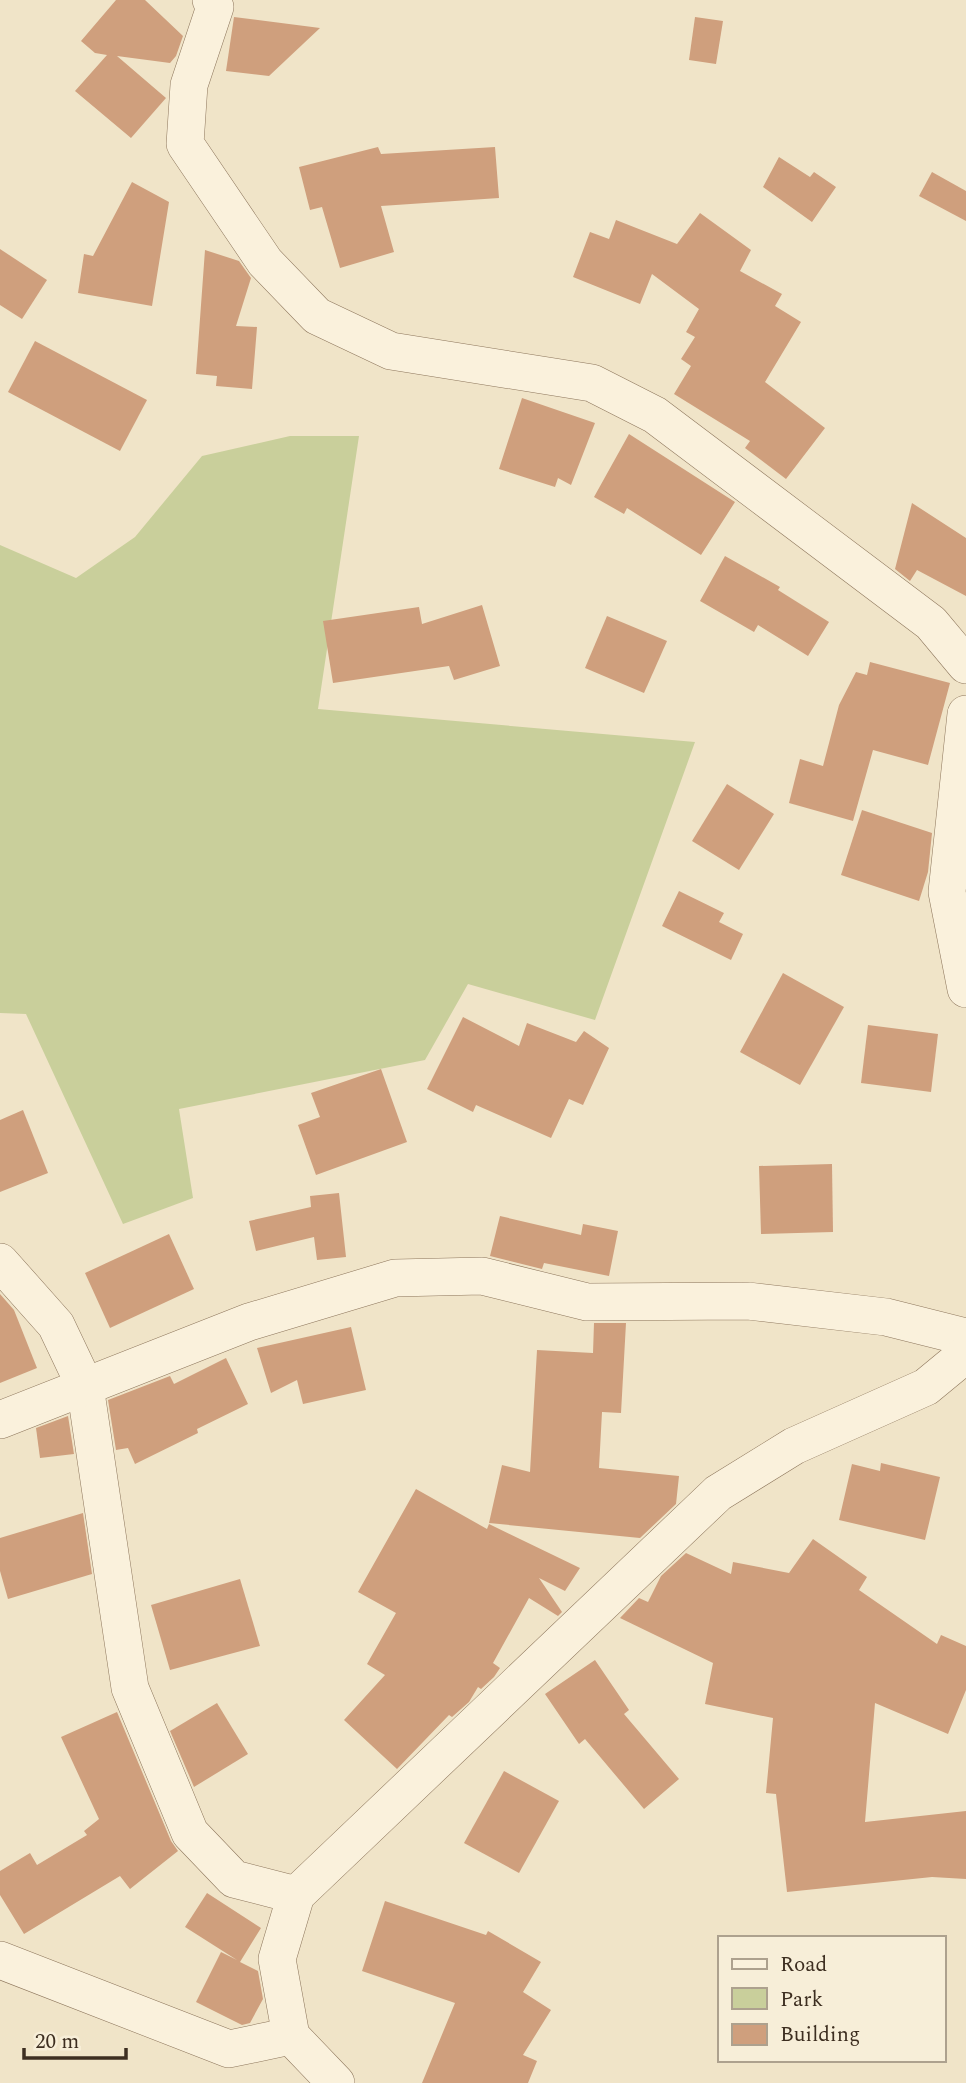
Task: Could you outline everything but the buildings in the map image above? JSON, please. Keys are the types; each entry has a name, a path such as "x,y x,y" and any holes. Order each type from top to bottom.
{"street":[{"path":"217,2 188,85 185,144 265,262 317,316 391,351 592,383 655,415 931,623 962,658"},
{"path":"966,714 947,892 966,989"},
{"path":"0,1262 56,1325 85,1386 130,1688 190,1833 234,1879 296,1895"},
{"path":"0,1420 249,1322 395,1278 482,1276 587,1302 748,1301 886,1317 966,1337"},
{"path":"336,2083 291,2036 277,1959 296,1895 718,1493 794,1446 926,1387 966,1354"},
{"path":"0,1960 229,2049 291,2036"}],"green space":[{"path":"290,436 359,436 318,709 695,742 595,1020 468,984 425,1060 179,1109 193,1198 123,1224 26,1014 0,1013 0,545 76,578 135,537 202,456"}]}
